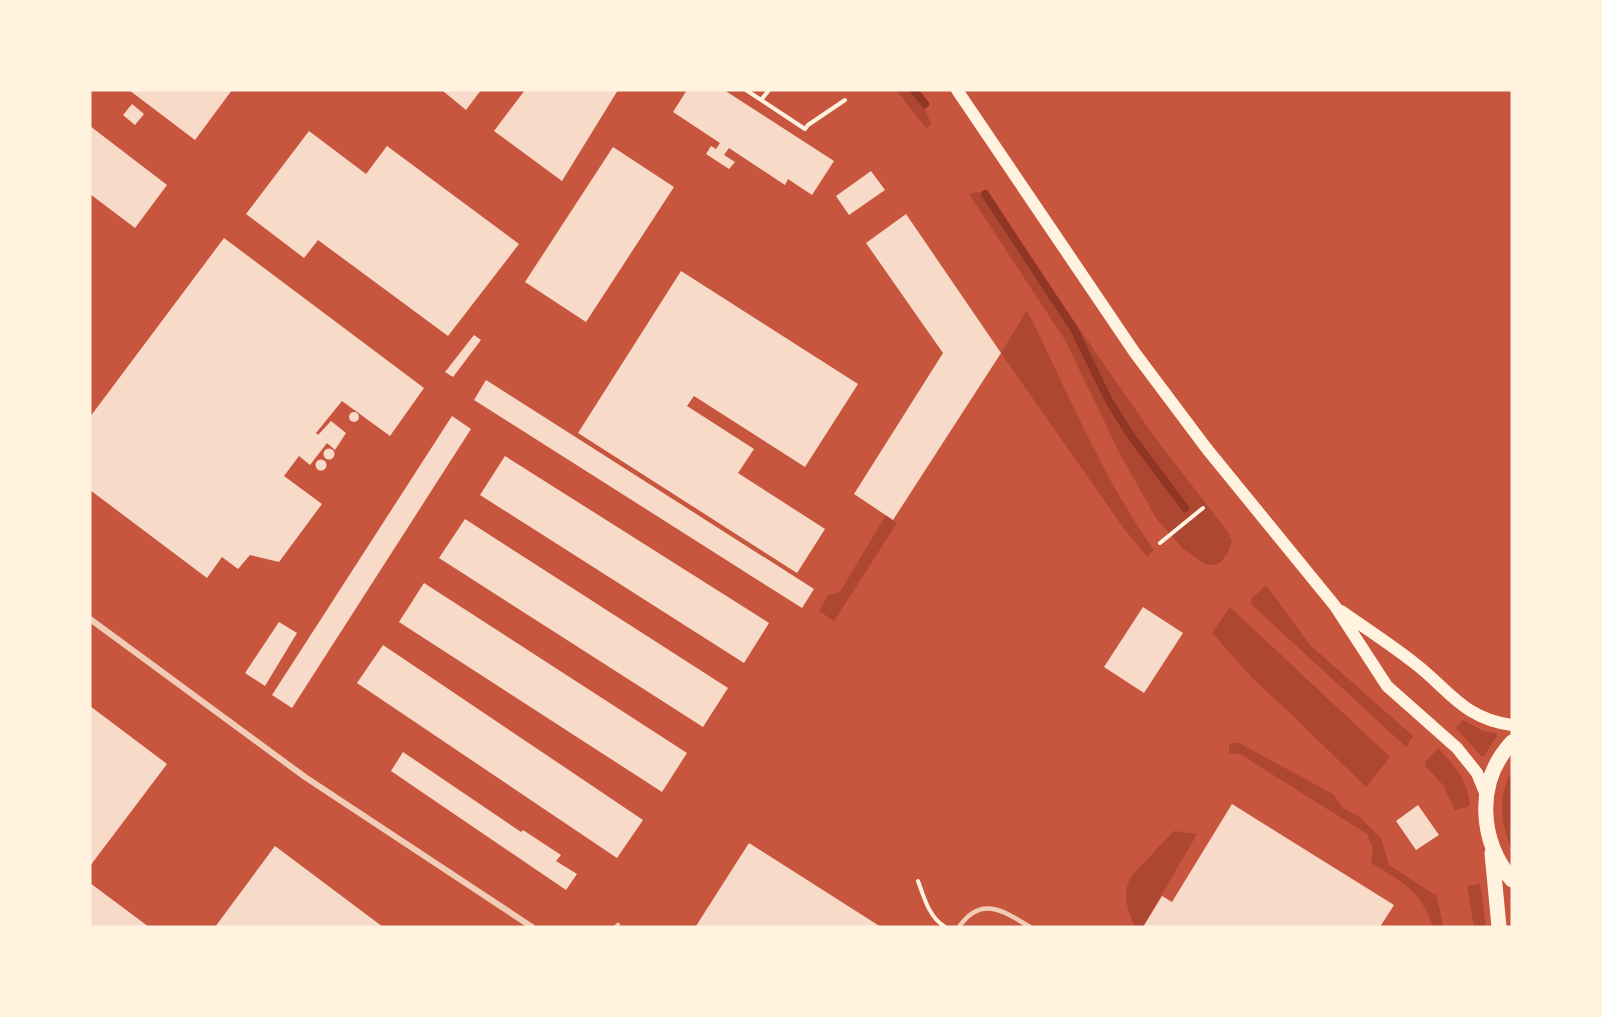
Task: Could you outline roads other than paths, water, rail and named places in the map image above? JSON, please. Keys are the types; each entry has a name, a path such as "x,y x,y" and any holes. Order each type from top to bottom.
{"main road":[{"path":"957,90 1136,353 1207,449 1335,606 1387,686 1458,748 1477,773 1486,795"},
{"path":"1335,606 1415,663 1457,703 1480,717 1512,725"},
{"path":"1499,927 1485,812 1486,795 1496,766 1512,742"},
{"path":"1491,847 1512,880"}],"street":[{"path":"90,619 305,777 532,927"}],"lane":[{"path":"958,927 970,913 989,908 1004,912 1030,927"}],"waterway":[{"path":"914,90 925,104"},
{"path":"985,194 1074,329 1109,401 1131,436 1185,508"}]}
